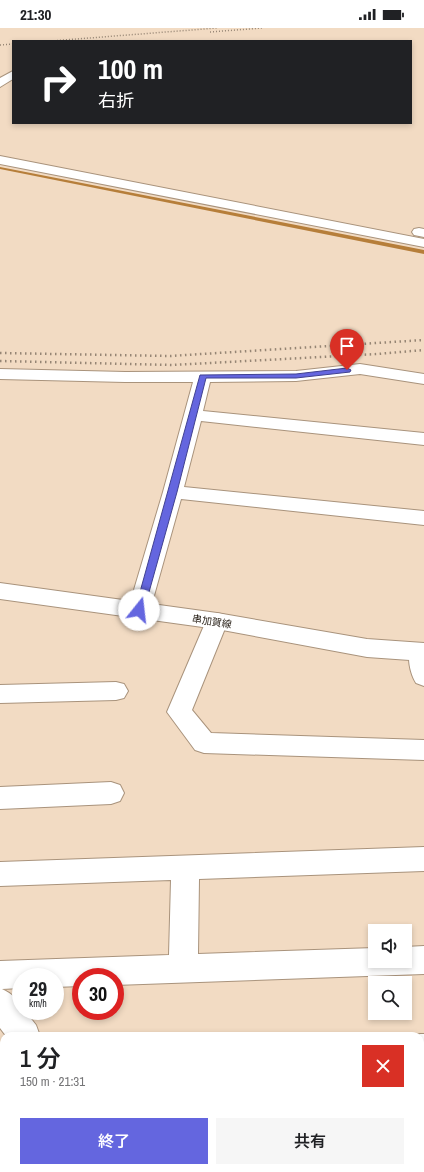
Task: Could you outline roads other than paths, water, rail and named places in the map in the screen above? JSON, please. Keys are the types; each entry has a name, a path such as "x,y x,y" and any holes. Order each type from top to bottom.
{"street":[{"path":"0,83 12,75"},
{"path":"0,160 422,236"},
{"path":"0,374 125,377 296,376 360,369 424,379"},
{"path":"139,610 173,492 203,376"},
{"path":"193,415 424,439"},
{"path":"173,492 424,518"},
{"name":"串加賀線","path":"0,591 217,622 367,648 422,652"},
{"path":"217,622 179,712 204,744 424,750"},
{"path":"422,652 424,677"},
{"path":"0,694 116,692"},
{"path":"0,798 111,793"},
{"path":"0,874 424,859"},
{"path":"184,969 185,868"},
{"path":"412,961 424,960"},
{"path":"0,975 368,962"},
{"path":"0,1002 23,1032"}],"waterway":[{"path":"0,168 424,252"}],"railway":[{"path":"64,40 217,28"},
{"path":"210,32 262,28"},
{"path":"0,45 12,44"},
{"path":"0,353 170,356 424,340"},
{"path":"0,361 172,365 377,354 424,350"}]}
